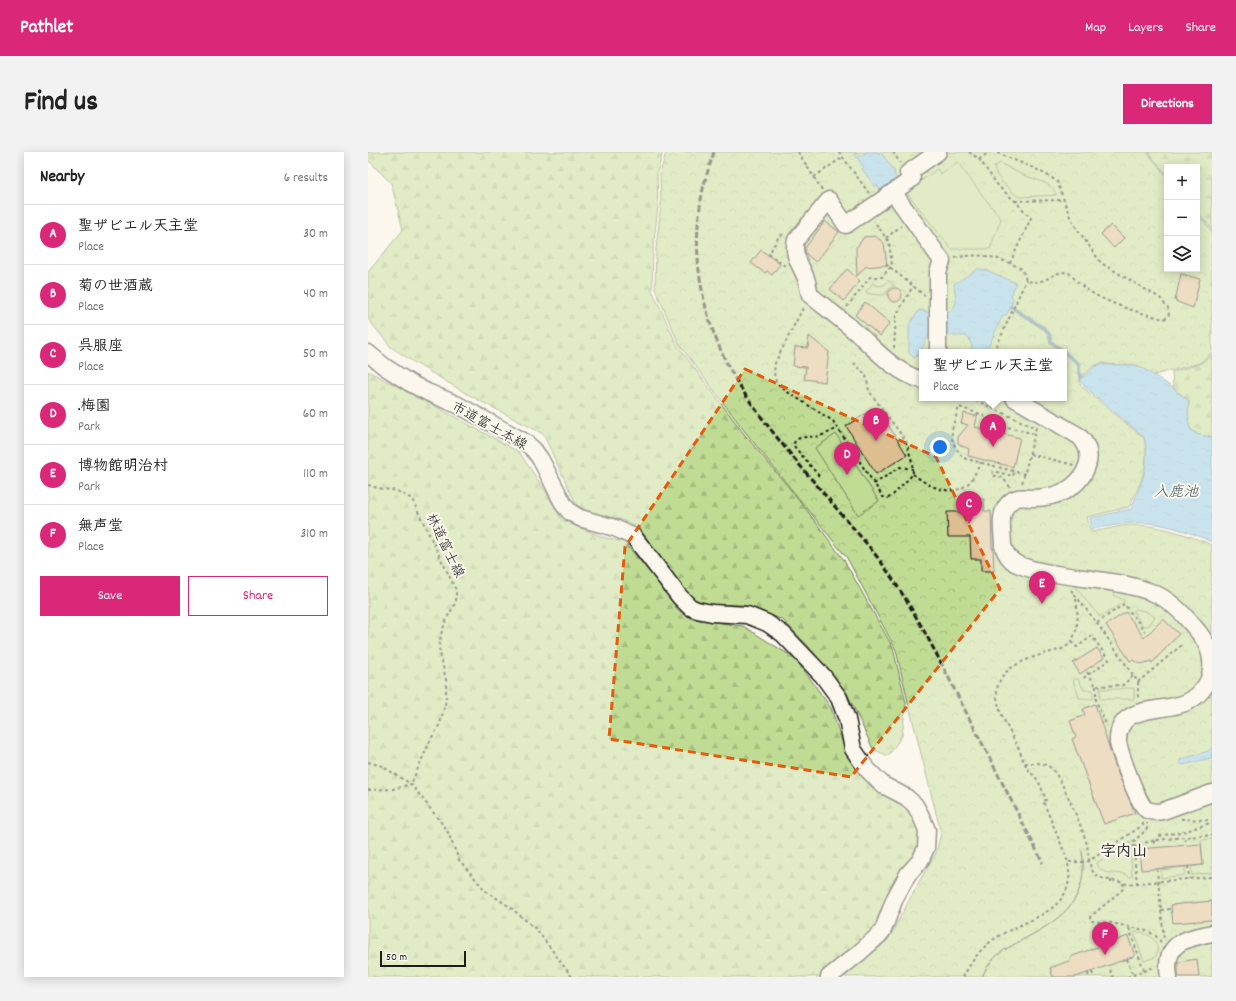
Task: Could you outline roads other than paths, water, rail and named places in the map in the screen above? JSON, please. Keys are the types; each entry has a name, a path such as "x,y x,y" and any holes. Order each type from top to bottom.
{"street":[{"path":"919,379 907,375 893,365 839,317 810,295 806,278 795,254 795,245 796,240 829,200 846,225 912,179 908,173 938,152"},
{"path":"893,192 942,261 938,272 938,344"},
{"name":"市道富士本線","path":"368,353 385,367 410,383 458,405 525,442 534,450 541,460 564,505 570,512 580,518 615,528 634,537 679,596 690,606 704,612 743,614 758,618 783,634 823,676 839,698 847,719 853,749 859,760 883,785 906,797 915,805 927,830 926,848 920,861 908,874 895,898 879,935 829,977"},
{"path":"1019,401 1079,436 1086,445 1089,456 1084,473 1078,482 1069,489 1051,496 1019,497 1007,505 1002,516 1003,546 1009,558 1015,563 1044,572 1147,590 1171,604 1184,616 1196,629 1206,645 1211,662 1211,671 1209,680 1199,694 1184,704 1144,704"},
{"path":"1164,695 1157,700 1144,704 1125,720 1120,727 1118,738 1120,748 1142,805 1146,809 1158,812 1212,793"},
{"path":"1168,970 1169,956 1174,948 1182,941 1188,938 1212,933"}],"water":[{"path":"867,152 878,152 880,155 882,154 895,172 893,173 897,178 880,190 862,169 864,167 854,154 857,153 860,157"},
{"path":"978,269 986,270 1016,283 1011,296 1013,298 1011,307 1006,315 1003,315 987,349 971,349 969,338 966,336 930,335 922,349 919,349 919,354 914,358 909,353 909,325 919,310 942,313 951,310 955,306 956,300 954,284"},
{"name":"入鹿池","path":"1101,364 1133,365 1154,375 1189,401 1188,422 1192,431 1196,434 1212,437 1212,542 1193,534 1163,525 1132,523 1092,529 1090,518 1131,509 1146,465 1146,447 1144,437 1084,386 1080,380 1081,377 1085,376 1094,367"},
{"path":"1212,747 1211,758 1182,765 1180,763 1180,760 1208,751"}],"waterway":[{"path":"1011,307 1045,329 1049,334 1051,342 1060,349"},
{"path":"1067,354 1079,364 1081,377"}],"tram line":[{"path":"982,977 995,957 1052,922 1063,914 1071,904 1078,894 1082,881 1082,851"}],"railway":[{"path":"714,152 701,200 698,233 698,258 706,308 723,356 735,379 768,426 869,547 901,592 940,661 1043,863"}],"place":[{"name":"菊の世酒蔵","path":"876,441"},
{"name":"聖ザビエル天主堂","path":"993,447"},
{"name":".梅園","path":"847,475"},
{"name":"呉服座","path":"969,524"},
{"name":"博物館明治村","path":"1042,604"},
{"name":"無声堂","path":"1105,955"}],"district":[{"name":"字内山","path":"1124,850"}]}
